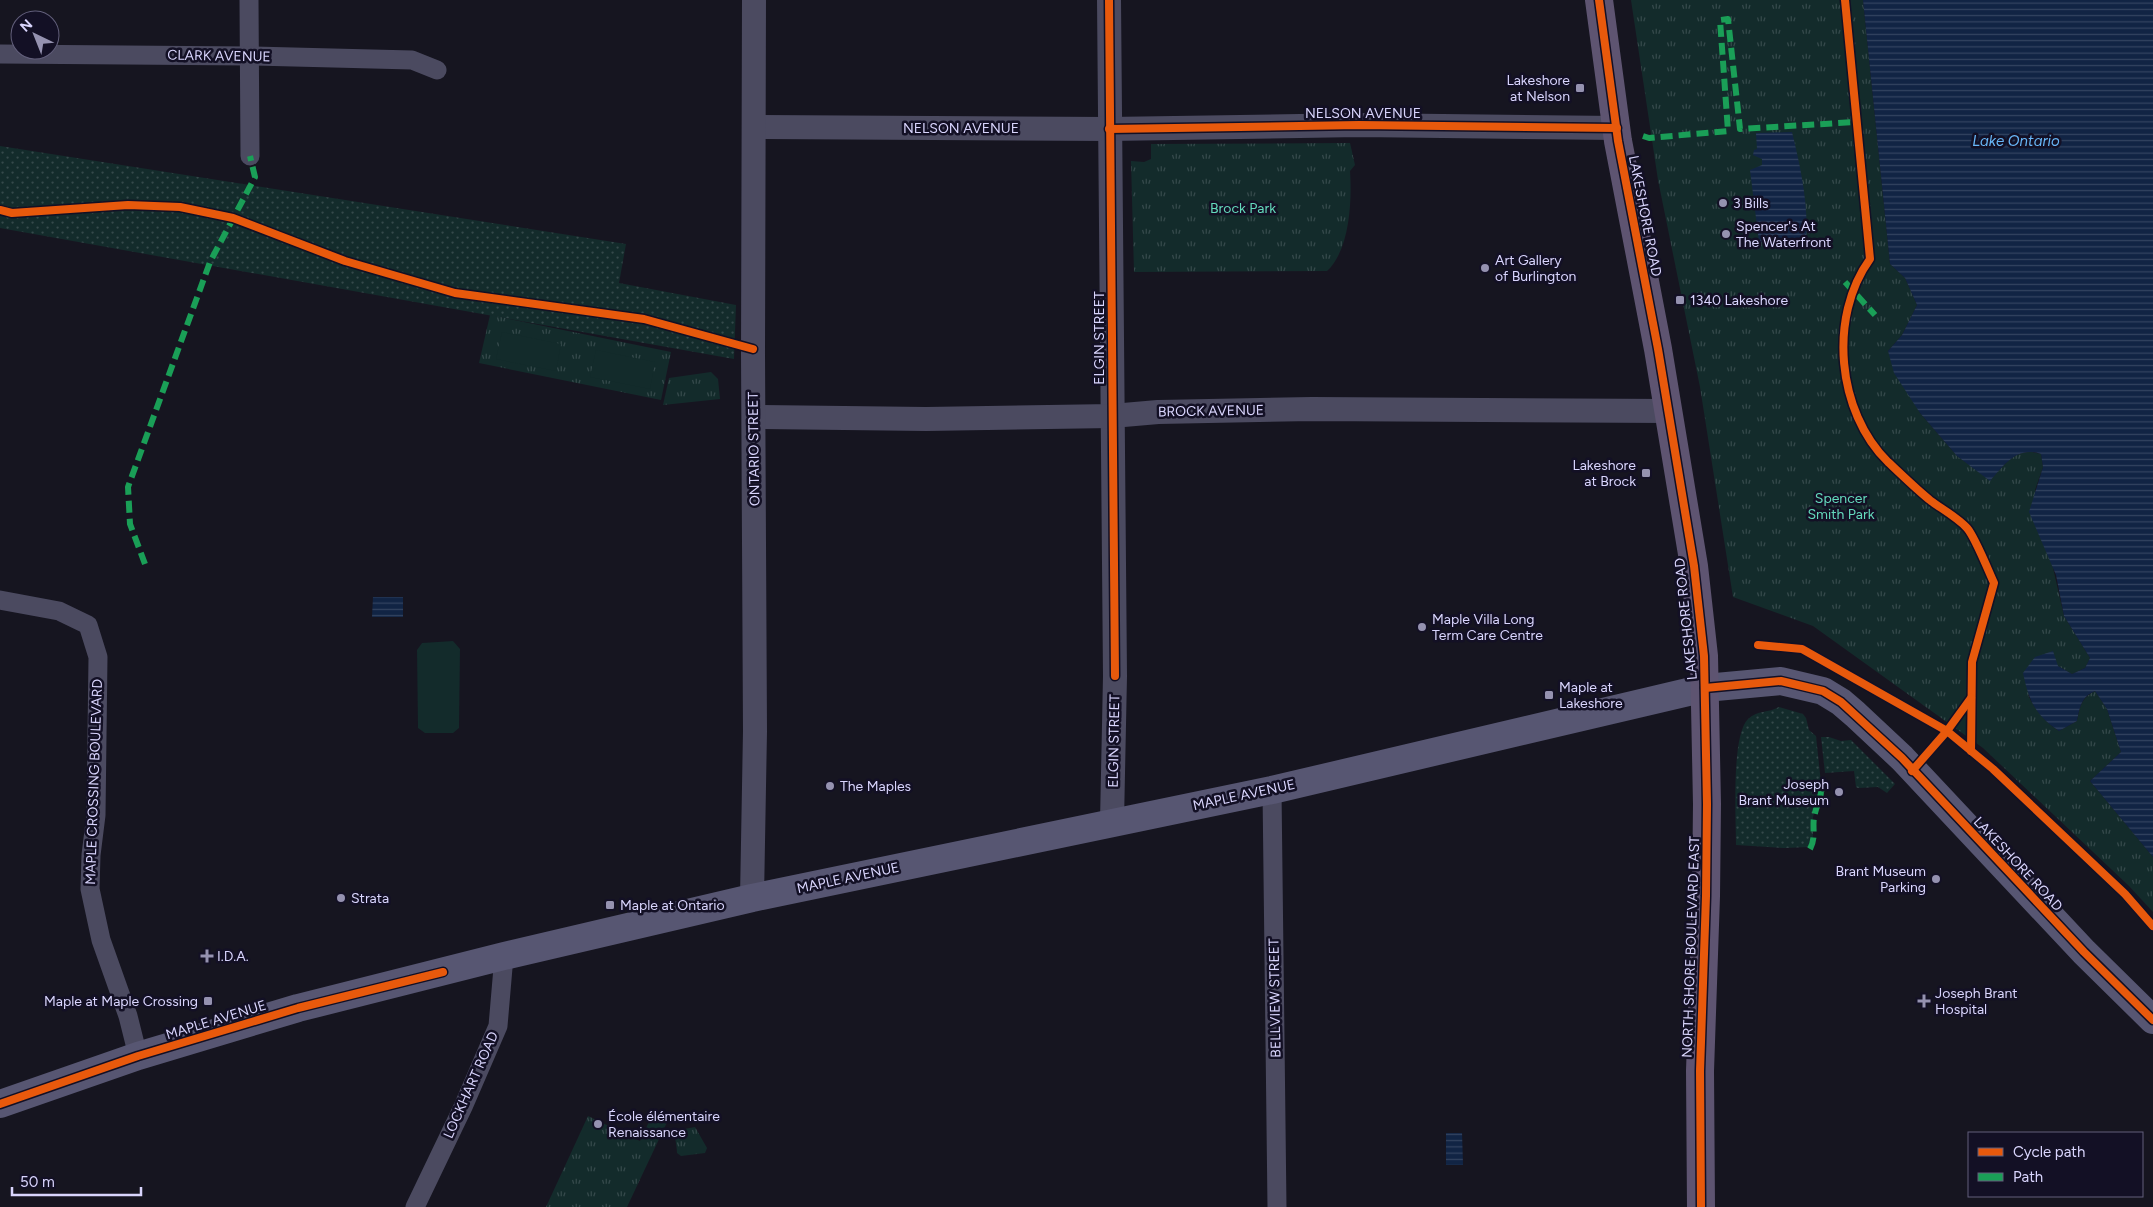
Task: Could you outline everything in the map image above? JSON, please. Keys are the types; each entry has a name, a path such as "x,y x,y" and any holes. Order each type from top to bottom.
{"main road":[{"name":"LAKESHORE ROAD","path":"1599,0 1617,128 1694,566 1705,688 1781,681 1823,691 1840,702 1902,758 2084,952 2153,1020"},
{"name":"MAPLE AVENUE","path":"0,1104 138,1056 298,1008 504,956 752,898 1272,790 1705,688"},
{"name":"NORTH SHORE BOULEVARD EAST","path":"1701,1207 1700,1071 1706,896 1705,688"}],"street":[{"path":"249,0 250,156"},
{"name":"ONTARIO STREET","path":"752,898 755,701 754,0"},
{"name":"ELGIN STREET","path":"1109,0 1115,676 1112,822"},
{"name":"CLARK AVENUE","path":"0,54 250,56 412,60 437,70"},
{"name":"NELSON AVENUE","path":"755,127 1109,129 1359,125 1617,128"},
{"name":"BROCK AVENUE","path":"754,417 926,419 1112,416 1158,412 1312,409 1668,411"},
{"name":"MAPLE CROSSING BOULEVARD","path":"0,600 59,610 88,625 98,657 96,815 91,855 90,889 99,931 128,1016 138,1056"},
{"name":"BELLVIEW STREET","path":"1272,790 1278,1207"},
{"name":"LOCKHART ROAD","path":"415,1207 463,1107 498,1026 504,956"}],"green space":[{"name":"Spencer Smith Park","path":"1631,0 1863,0 1890,264 1905,278 1917,305 1902,335 1888,351 1920,413 1957,456 1990,480 2018,454 2032,452 2041,454 2043,467 2035,490 2064,616 2090,658 2085,668 2072,674 2058,666 2028,695 2041,715 2059,731 2077,721 2080,707 2084,700 2095,691 2107,709 2121,752 2090,781 2153,857 2153,912 2129,886 1983,748 1813,626 1733,597 1700,387 1658,180"},
{"name":"Brock Park","path":"1350,143 1355,165 1350,171 1348,224 1341,251 1327,271 1134,272 1131,161 1144,162 1151,159 1151,144"},
{"path":"0,146 626,244 619,283 736,305 734,359 0,228"},
{"path":"490,315 671,352 661,400 479,363"},
{"path":"502,332 561,344 556,371 496,359"},
{"path":"596,350 655,362 650,389 590,377"},
{"path":"711,372 718,379 720,399 663,405 669,378"},
{"path":"453,641 460,649 459,728 453,733 425,733 418,728 417,650 422,643"},
{"path":"1779,707 1803,714 1809,730 1816,736 1821,783 1818,784 1819,799 1813,817 1813,843 1809,843 1809,847 1784,848 1736,845 1735,798 1737,759 1743,728 1752,716"},
{"path":"1821,737 1829,737 1841,741 1851,740 1895,784 1887,793 1878,787 1856,787 1854,771 1825,773"},
{"path":"654,1111 669,1118 627,1207 546,1207 588,1116 640,1141"},
{"path":"695,1127 707,1148 705,1153 681,1156 677,1153 674,1131"}],"water":[{"name":"Lake Ontario","path":"1863,0 2153,0 2153,857 2090,781 2121,752 2107,709 2095,691 2084,699 2077,721 2059,731 2044,719 2034,706 2025,683 2023,673 2035,657 2053,651 2058,666 2072,674 2085,668 2090,658 2064,616 2056,575 2029,512 2043,467 2041,454 2025,452 2012,458 1990,481 1957,456 1920,413 1894,373 1888,351 1902,335 1917,305 1905,278 1890,264"},
{"path":"1792,132 1805,202 1806,244 1759,242 1750,170 1762,165 1762,159 1753,155 1754,150 1757,149 1756,133"},
{"path":"373,597 403,597 403,617 372,617"},
{"path":"1446,1133 1462,1133 1463,1165 1446,1165"}],"marked path":[{"path":"1643,136 1649,138 1728,131 1720,20 1728,19 1740,129 1856,122"},
{"path":"145,564 130,524 128,487 210,262 255,177 250,156"},
{"path":"1845,282 1875,315"},
{"path":"1810,849 1813,840 1815,813 1821,790 1824,788"}],"cycle path":[{"path":"1109,0 1115,676"},
{"path":"1599,0 1618,141 1658,349 1694,566 1704,656 1707,804 1700,1071 1701,1207"},
{"path":"1845,0 1870,259 1857,282 1848,308 1844,336 1844,364 1849,391 1858,417 1871,441 1888,462 1914,487 1967,528 1994,583 1972,662 1971,751"},
{"path":"1109,129 1359,125 1617,128"},
{"path":"0,210 12,213 128,205 180,207 233,218 345,261 455,293 644,319 753,349"},
{"path":"1758,645 1802,649 1947,731 1993,769 2125,894 2153,926"},
{"path":"1705,688 1781,681 1823,691 1841,702 1902,758 2084,952 2153,1020"},
{"path":"1912,771 1947,731 1971,698"},
{"path":"0,1104 138,1056 298,1008 443,972"}],"place":[{"name":"Lakeshore at Nelson","path":"1580,88"},
{"name":"3 Bills","path":"1723,203"},
{"name":"Spencer's At The Waterfront","path":"1726,234"},
{"name":"Art Gallery of Burlington","path":"1485,268"},
{"name":"1340 Lakeshore","path":"1680,300"},
{"name":"Lakeshore at Brock","path":"1646,473"},
{"name":"Maple Villa Long Term Care Centre","path":"1422,627"},
{"name":"Maple at Lakeshore","path":"1549,695"},
{"name":"The Maples","path":"830,786"},
{"name":"Joseph Brant Museum","path":"1839,792"},
{"name":"Brant Museum Parking","path":"1936,879"},
{"name":"Strata","path":"341,898"},
{"name":"Maple at Ontario","path":"610,905"},
{"name":"I.D.A.","path":"207,956"},
{"name":"Maple at Maple Crossing","path":"208,1001"},
{"name":"Joseph Brant Hospital","path":"1924,1001"},
{"name":"École élémentaire Renaissance","path":"598,1124"}]}
